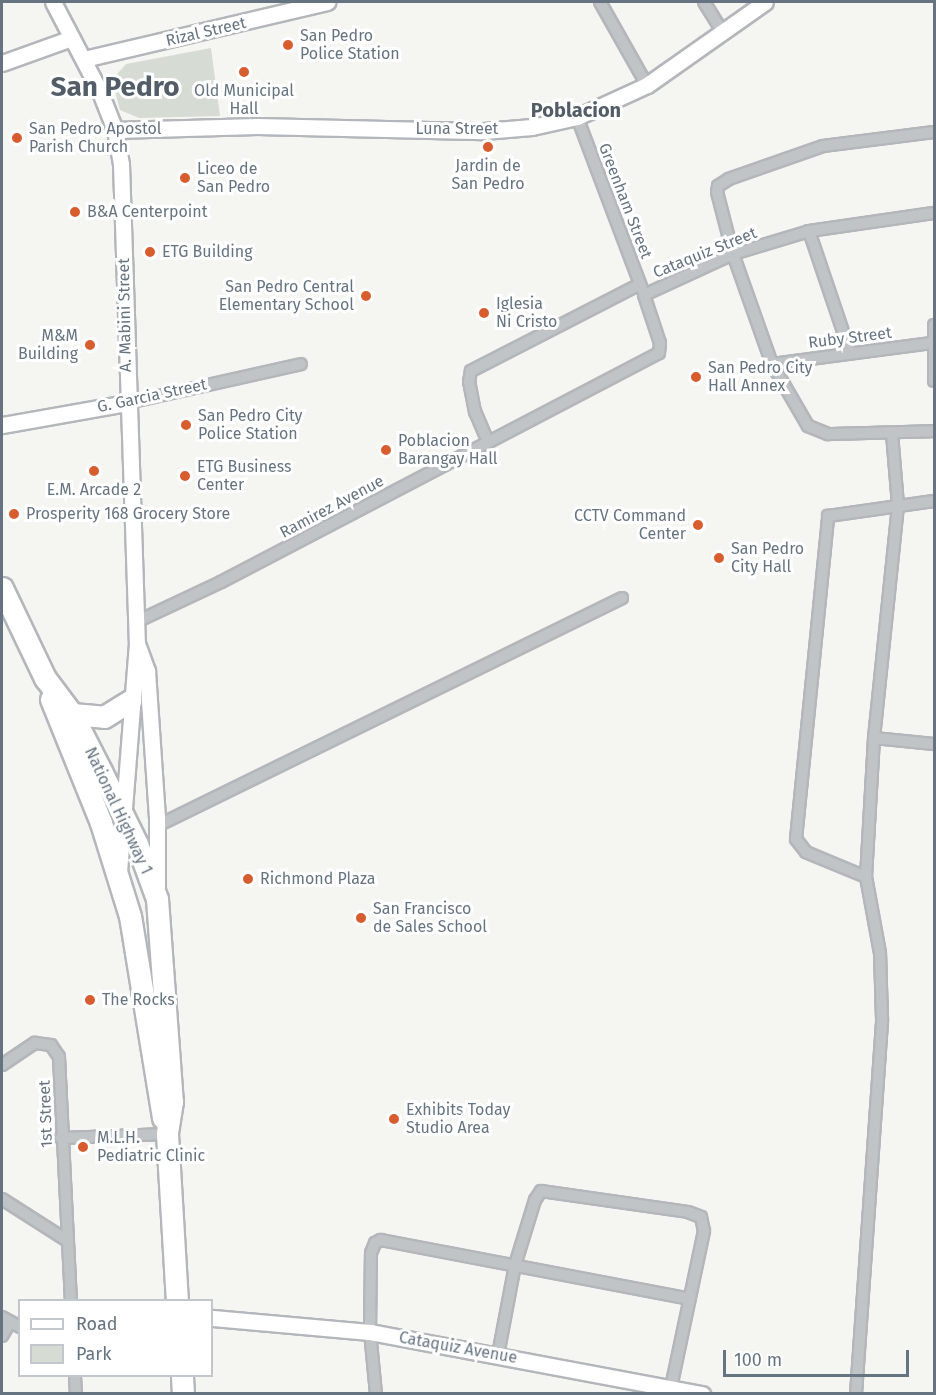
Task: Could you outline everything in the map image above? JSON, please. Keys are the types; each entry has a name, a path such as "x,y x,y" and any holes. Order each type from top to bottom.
{"highway":[{"name":"National Highway 1","path":"2,588 45,678 54,710 118,873 140,963 158,1101 167,1134"},
{"name":"National Highway 1","path":"45,678 72,714 123,817 157,899 171,1090 167,1134 177,1299"},
{"path":"72,714 104,717 130,701"},
{"path":"182,1377 183,1394"}],"street":[{"name":"A. Mabini Street","path":"53,2 84,60 115,130 121,164 127,403 137,643 130,701 118,873"},
{"name":"Rizal Street","path":"84,60 327,2"},
{"path":"600,2 647,85"},
{"path":"704,2 723,33"},
{"name":"Luna Street","path":"115,130 257,126 484,131 532,127 577,117 647,85 765,2"},
{"path":"2,63 72,38"},
{"name":"Greenham Street","path":"577,117 642,290"},
{"path":"934,132 823,146 723,182 718,186 717,198 733,254 772,364 814,431 892,434 934,431"},
{"name":"Cataquiz Street","path":"488,442 475,412 469,382 471,371 642,290 733,254 809,231 934,213"},
{"path":"809,231 850,352"},
{"name":"Cataquiz Street","path":"642,290 660,343"},
{"path":"934,325 932,343 934,381"},
{"name":"Ramirez Avenue","path":"136,622 221,582 659,353 660,343"},
{"name":"Ruby Street","path":"772,364 932,343"},
{"name":"G. Garcia Street","path":"2,425 127,403 301,364"},
{"path":"856,1394 882,988 866,877 874,738 898,505 892,434"},
{"path":"866,877 806,852 798,844 796,832 828,516 934,501"},
{"path":"157,826 622,598"},
{"name":"A. Mabini Street","path":"137,643 147,671 157,826 157,899"},
{"path":"874,738 934,744"},
{"name":"1st Street","path":"2,1065 35,1043 56,1050 59,1057 61,1137 71,1299"},
{"path":"61,1137 167,1134"},
{"path":"498,1355 515,1264 535,1200 541,1191 688,1212 701,1217 704,1231 671,1390"},
{"path":"2,1199 68,1241"},
{"path":"376,1394 370,1332 371,1253 375,1243 381,1240 689,1299"},
{"name":"Cataquiz Avenue","path":"213,1318 370,1332 702,1394"},
{"path":"2,1336 10,1322"},
{"path":"75,1377 76,1394"}],"green space":[{"path":"211,48 220,116 139,118 120,110 112,80 126,64"}],"place":[{"name":"San Pedro Police Station","path":"288,45"},
{"name":"Old Municipal Hall","path":"244,72"},
{"name":"San Pedro Apostol Parish Church","path":"17,138"},
{"name":"Jardin de San Pedro","path":"488,147"},
{"name":"Liceo de San Pedro","path":"185,178"},
{"name":"B&A Centerpoint","path":"75,212"},
{"name":"ETG Building","path":"150,252"},
{"name":"San Pedro Central Elementary School","path":"366,296"},
{"name":"Iglesia Ni Cristo","path":"484,313"},
{"name":"M&M Building","path":"90,345"},
{"name":"San Pedro City Hall Annex","path":"696,377"},
{"name":"San Pedro City Police Station","path":"186,425"},
{"name":"Poblacion Barangay Hall","path":"386,450"},
{"name":"E.M. Arcade 2","path":"94,471"},
{"name":"ETG Business Center","path":"185,476"},
{"name":"Prosperity 168 Grocery Store","path":"14,514"},
{"name":"CCTV Command Center","path":"698,525"},
{"name":"San Pedro City Hall","path":"719,558"},
{"name":"Richmond Plaza","path":"248,879"},
{"name":"San Francisco de Sales School","path":"361,918"},
{"name":"The Rocks","path":"90,1000"},
{"name":"Exhibits Today Studio Area","path":"394,1119"},
{"name":"M.L.H. Pediatric Clinic","path":"83,1147"}],"district":[{"name":"San Pedro","path":"115,87"},
{"name":"Poblacion","path":"576,110"}]}
